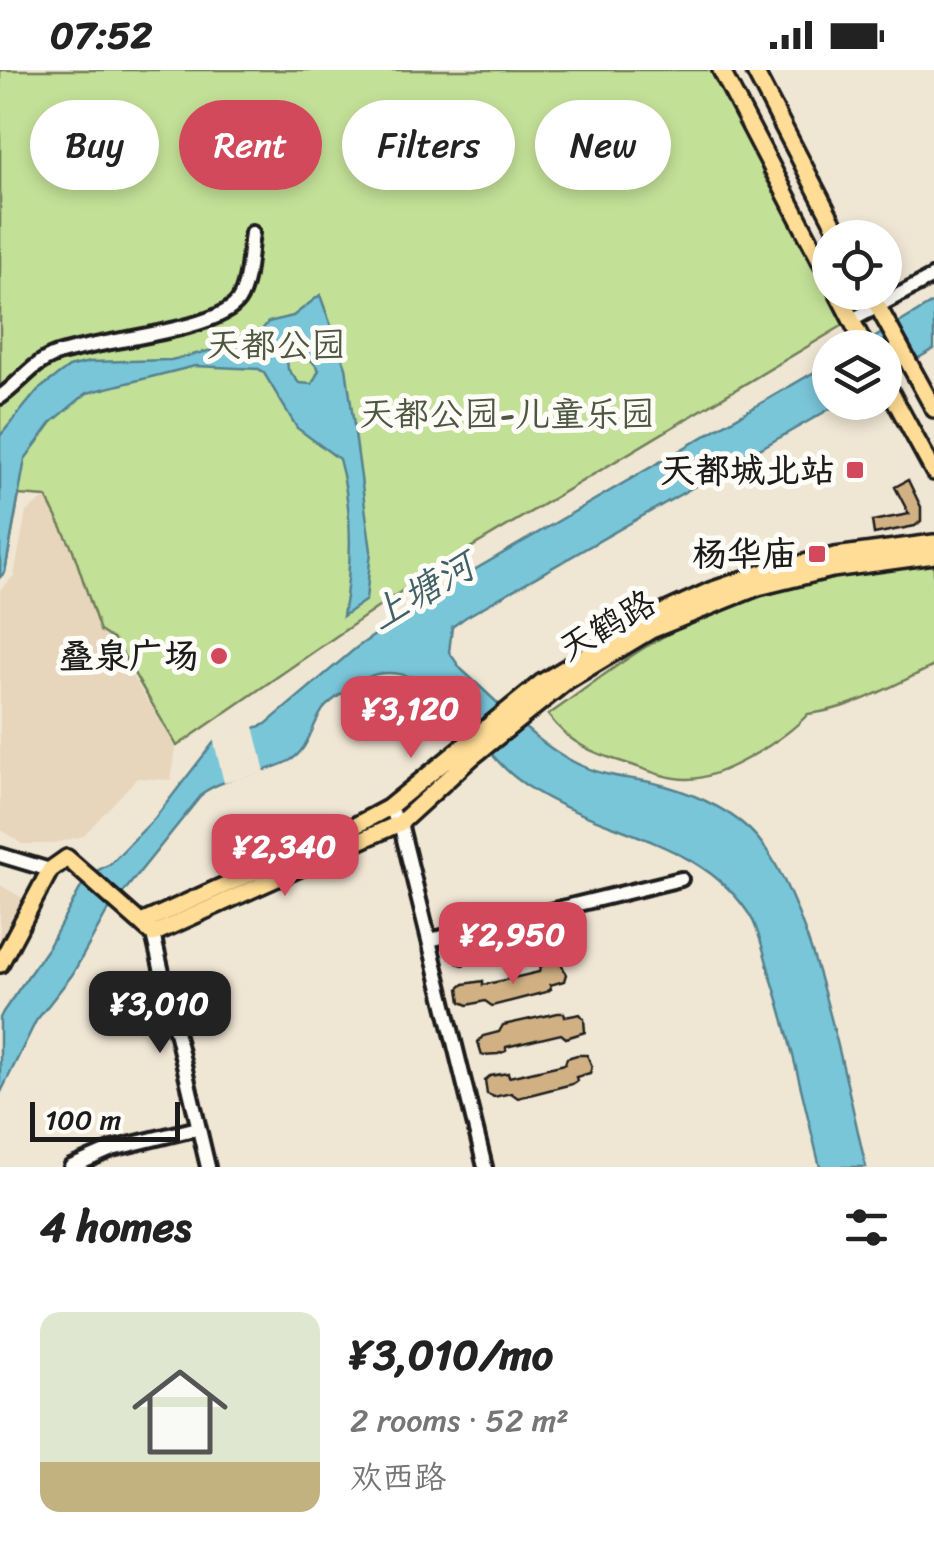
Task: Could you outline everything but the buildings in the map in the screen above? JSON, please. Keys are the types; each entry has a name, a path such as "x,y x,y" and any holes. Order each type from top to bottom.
{"main road":[{"path":"722,70 812,244"},
{"path":"754,70 832,220"},
{"path":"846,310 857,330"},
{"path":"879,310 934,408"},
{"path":"902,413 934,472"},
{"name":"天鹤路","path":"147,929 400,823 541,683 618,634 744,578 835,556 934,543"},
{"name":"天鹤路","path":"147,929 388,808 568,680 634,640 758,587 832,569 934,555"},
{"path":"0,964 50,870 67,858 147,929"}],"street":[{"path":"0,397 50,356 204,322 224,312 238,301 252,233"},
{"path":"902,291 934,276"},
{"path":"853,323 869,310"},
{"path":"388,808 400,823 485,1167"},
{"path":"0,855 50,870"},
{"path":"430,940 681,879"},
{"path":"147,929 208,1167"},
{"path":"71,1167 198,1128"}],"shaded area":[{"path":"46,497 60,507 100,631 107,636 176,746 171,780 137,778 83,836 51,844 22,844 0,829 0,590 14,576 26,512"},
{"path":"0,885 26,900 0,947"}],"green space":[{"name":"天都公园","path":"0,70 715,70 752,138 763,174 812,254 812,310 844,310 852,320 835,330 812,330 812,344 425,575 177,746 115,641 100,631 73,550 46,497 19,495 5,572 0,577"},
{"path":"934,561 934,666 857,702 808,714 769,746 717,773 678,779 614,759 573,740 548,715 642,649 707,616 802,585"}],"water":[{"path":"320,295 346,367 371,551 366,600 343,616 350,537 339,459 297,428 259,369 195,366 87,393 52,422 25,459 5,572 0,577 0,436 38,390 69,367 89,362 171,360 254,340 268,322 293,316","holes":["298,354 319,370 312,384 299,383 288,369 287,359"]},
{"path":"934,302 934,349 902,367 902,330 887,330"},
{"path":"812,373 812,419 466,617 452,627 449,652 461,669 553,750 587,768 692,795 750,830 771,857 808,940 866,1167 820,1167 760,940 752,919 730,891 704,869 674,852 576,812 516,778 437,693 399,674 372,676 331,702 301,751 289,761 204,792 106,914 72,975 36,1021 0,1094 0,1018 49,946 87,876 110,864 155,818 214,742 266,724 356,648 438,591"}],"pier":[{"path":"254,726 265,772 224,783 213,738"}],"place":[{"name":"天都城北站","path":"855,470"},
{"name":"杨华庙","path":"817,554"},
{"name":"叠泉广场","path":"219,656"}],"park label":[{"name":"天都公园-儿童乐园","path":"507,414"}],"water label":[{"name":"上塘河","path":"422,591"}]}
